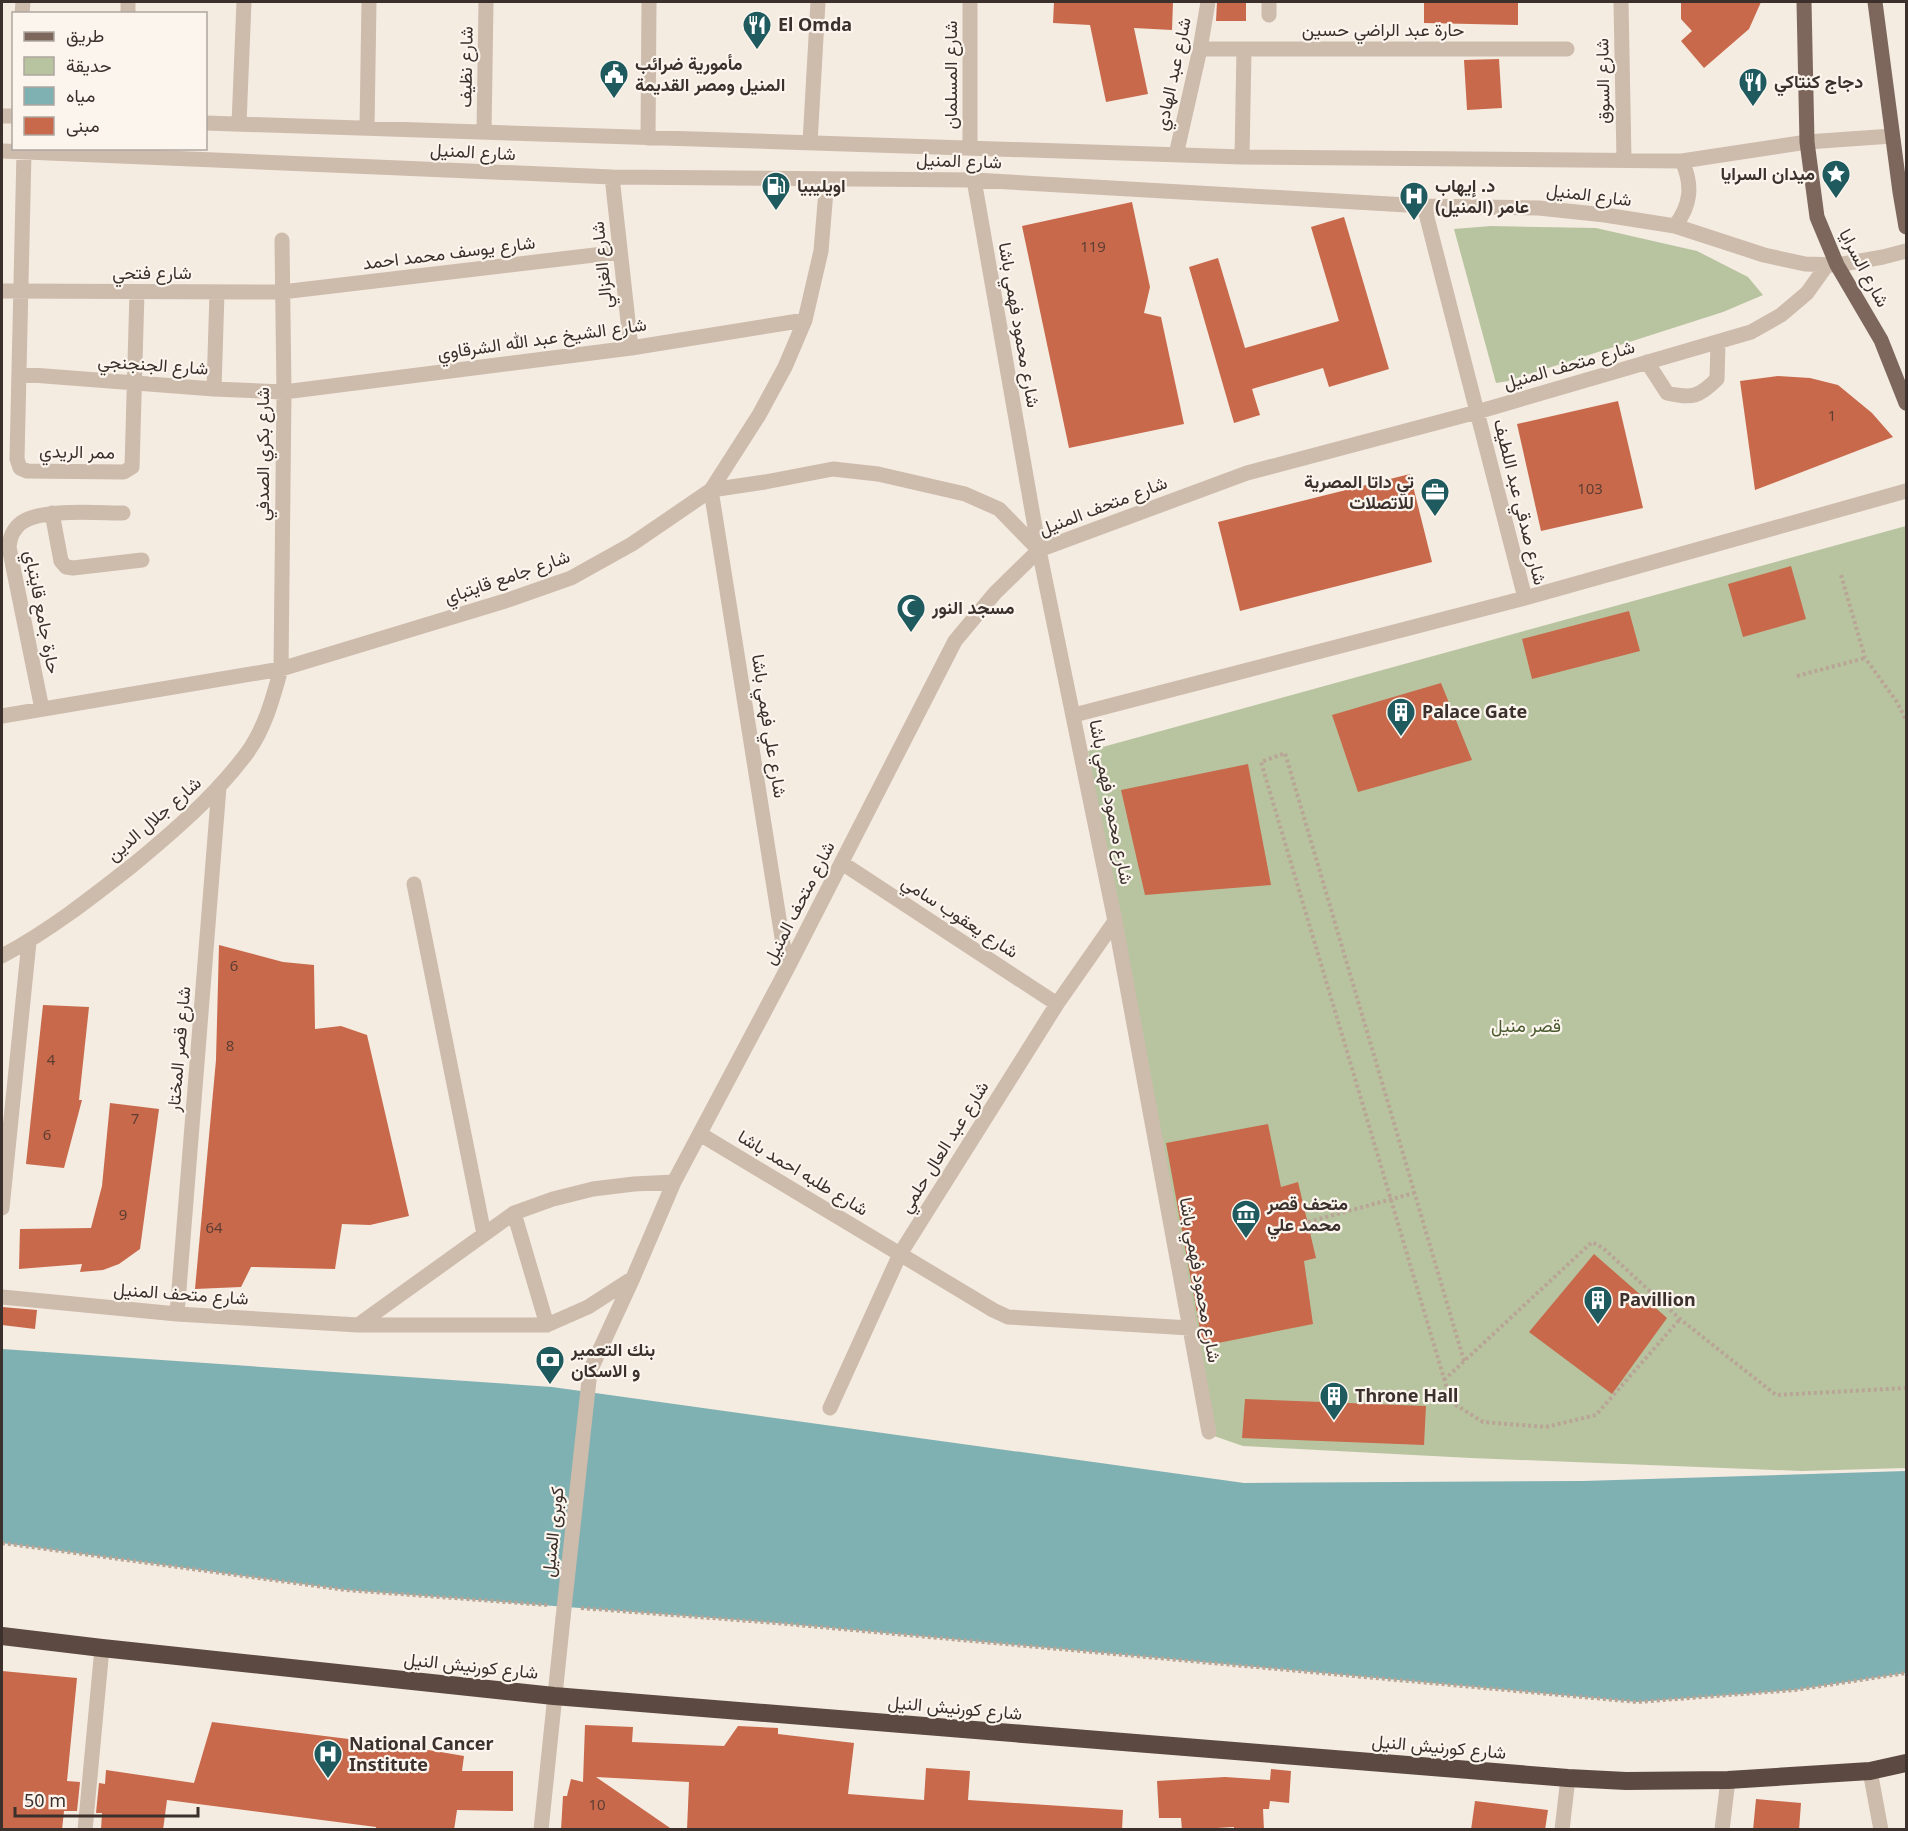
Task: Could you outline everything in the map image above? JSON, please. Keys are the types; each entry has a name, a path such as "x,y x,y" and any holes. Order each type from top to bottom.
{"highway":[{"name":"شارع كورنيش النيل","path":"2,1636 554,1696 1568,1778 1626,1781 1728,1780 1870,1771 1906,1763"}],"main road":[{"name":"شارع السرايا","path":"1804,2 1807,142 1817,217 1832,265 1881,340 1906,403"},
{"path":"1875,2 1906,224"}],"street":[{"path":"239,124 244,2"},
{"path":"367,128 369,2"},
{"name":"شارع نظيف","path":"484,132 486,2"},
{"path":"648,138 649,2"},
{"path":"810,143 818,2"},
{"name":"شارع المسلمان","path":"970,2 970,148"},
{"name":"شارع عبد الهادي","path":"1176,155 1208,2"},
{"name":"شارع السوق","path":"1621,2 1624,160"},
{"name":"حارة عبد الراضي حسين","path":"1200,49 1567,49"},
{"path":"1242,157 1244,50"},
{"name":"شارع المنيل","path":"207,123 1242,157 1682,161 1807,142 1892,136"},
{"name":"شارع المنيل","path":"2,151 612,177 974,180 1424,206 1539,208 1675,226 1764,255 1805,264 1832,265 1906,251"},
{"name":"ممر الريدي","path":"24,152 17,462 20,468 27,471 124,472 130,470 133,464 137,292"},
{"path":"1675,226 1687,207 1690,195 1690,183 1682,161"},
{"name":"شارع الغزالي","path":"612,177 631,348"},
{"name":"شارع جامع قايتباي","path":"2,716 281,669 505,601 571,578 632,544 711,490 759,415 785,367 805,321 821,251 827,178"},
{"name":"شارع محمود فهمي باشا","path":"974,180 1039,550 1114,921 1209,1432"},
{"name":"شارع صدقي عبد اللطيف","path":"1424,206 1525,598"},
{"name":"شارع بكري الصدفي","path":"281,669 284,392 282,240"},
{"name":"شارع يوسف محمد احمد","path":"282,292 621,252"},
{"name":"شارع متحف المنيل","path":"590,1371 674,1182 842,863 955,640 995,593 1039,550 1247,473 1477,412 1751,332 1781,315 1832,265"},
{"name":"شارع فتحي","path":"2,291 282,292"},
{"path":"214,389 217,292"},
{"name":"شارع الشيخ عبد الله الشرقاوي","path":"284,392 631,348 805,321"},
{"path":"1647,362 1667,393 1686,398 1704,393 1717,379 1718,342"},
{"name":"شارع الجنجنجي","path":"19,374 284,392"},
{"path":"711,490 833,469 879,474 965,494 999,509 1039,550"},
{"name":"شارع علي فهمي باشا","path":"711,490 787,969"},
{"path":"1074,715 1525,598 1906,492"},
{"path":"52,513 61,561 66,567 142,560"},
{"name":"حارة جامع قايتباي","path":"42,709 9,547 10,537 22,522 52,513 123,513"},
{"name":"شارع جلال الدين","path":"2,956 29,942 98,893 177,829 219,787 248,751 269,712 281,669"},
{"name":"شارع قصر المختار","path":"177,1314 219,787"},
{"name":"شارع يعقوب سامي","path":"842,863 1057,1004"},
{"path":"414,884 484,1233"},
{"name":"شارع عبد العال حلمي","path":"830,1408 900,1254 1057,1004 1114,921"},
{"path":"2,1208 29,942"},
{"name":"شارع طلبه احمد باشا","path":"700,1134 1008,1317 1190,1328"},
{"path":"358,1326 514,1213 553,1199 593,1189 674,1182"},
{"path":"514,1213 547,1325"},
{"name":"شارع متحف المنيل","path":"2,1297 177,1314 358,1326 547,1325 588,1307 633,1278"},
{"name":"كوبرى المنيل","path":"554,1696 568,1613 590,1371"},
{"path":"85,1830 102,1648"},
{"path":"541,1830 554,1696"},
{"path":"1870,1771 1881,1830"},
{"path":"1562,1830 1568,1778"},
{"path":"1722,1830 1728,1780"}],"path":[{"path":"1841,575 1865,658 1898,702 1906,720"},
{"path":"1797,676 1865,658"},
{"path":"1464,1361 1286,753 1261,762 1451,1402 1483,1422 1546,1427 1596,1415 1680,1319"},
{"path":"1308,1222 1414,1193"},
{"path":"1444,1380 1592,1242 1603,1248 1680,1319 1776,1395 1906,1388"},
{"path":"2,1543 346,1590 549,1605"},
{"path":"568,1613 799,1625 1637,1702 1795,1690 1906,1673"}],"green space":[{"path":"1491,226 1596,228 1697,251 1748,277 1763,295 1723,312 1496,383 1454,229"},
{"name":"قصر منيل","path":"1906,526 1906,1468 1802,1471 1471,1458 1243,1446 1214,1436 1088,751"}],"water":[{"path":"2,1349 552,1387 1244,1483 1583,1481 1906,1471 1906,1673 1795,1690 1637,1702 776,1623 346,1590 2,1543"}],"building":[{"path":"1054,2 1173,2 1172,30 1134,28 1148,94 1106,102 1090,25 1053,23"},
{"path":"1217,2 1246,2 1246,21 1216,21"},
{"path":"1424,2 1518,2 1518,25 1424,23"},
{"path":"1681,2 1761,2 1749,29 1704,68 1681,41 1692,31 1681,19"},
{"path":"1499,59 1502,108 1467,110 1464,60"},
{"path":"1132,202 1150,287 1144,313 1161,317 1184,424 1069,448 1022,226"},
{"path":"1344,217 1389,369 1329,387 1323,368 1252,389 1260,415 1234,423 1189,267 1218,258 1245,348 1339,321 1311,227"},
{"path":"1778,376 1810,378 1838,385 1872,413 1893,437 1755,490 1740,381"},
{"path":"1618,401 1643,508 1541,531 1517,424"},
{"path":"1410,474 1432,562 1240,611 1218,522"},
{"path":"1791,566 1806,619 1743,637 1728,584"},
{"path":"1629,611 1640,651 1532,679 1522,639"},
{"name":"Palace Gate","path":"1441,683 1472,760 1358,792 1332,715"},
{"path":"1248,764 1271,885 1145,895 1121,790"},
{"path":"219,945 283,962 314,965 315,1029 341,1026 367,1035 409,1216 370,1225 342,1224 335,1269 251,1267 241,1287 195,1289 216,1060"},
{"path":"43,1005 89,1007 79,1100 82,1100 64,1168 26,1164"},
{"path":"110,1103 159,1109 140,1249 119,1264 103,1270 80,1272 82,1264 19,1269 20,1229 91,1228 102,1186"},
{"name":"متحف قصر محمد علي","path":"1268,1124 1281,1187 1298,1182 1316,1258 1304,1261 1313,1324 1203,1346 1166,1143"},
{"name":"Pavillion","path":"1594,1254 1667,1318 1612,1394 1529,1332"},
{"path":"2,1307 37,1310 35,1329 2,1325"},
{"name":"Throne Hall","path":"1245,1399 1426,1406 1424,1445 1242,1438"},
{"path":"2,1671 77,1678 67,1781 80,1782 77,1811 64,1811 62,1830 2,1830"},
{"name":"National Cancer Institute","path":"212,1722 405,1746 464,1756 462,1771 513,1771 513,1811 457,1810 454,1830 376,1830 376,1827 167,1800 163,1830 101,1830 102,1813 96,1813 99,1783 105,1784 106,1770 194,1783"},
{"path":"585,1725 633,1727 632,1742 724,1746 738,1726 778,1728 778,1734 854,1743 848,1794 924,1800 926,1768 970,1771 968,1800 1123,1810 1122,1830 687,1830 689,1782 596,1777 673,1830 561,1830 563,1796 567,1796 571,1779 583,1782"},
{"path":"1271,1769 1291,1771 1289,1803 1270,1801 1269,1809 1263,1809 1264,1830 1234,1830 1234,1827 1182,1830 1181,1818 1159,1818 1157,1781 1225,1777 1270,1780"},
{"path":"1756,1799 1801,1803 1799,1830 1753,1830"},
{"path":"1475,1801 1548,1810 1545,1830 1471,1830"}],"place":[{"name":"El Omda","path":"757,50"},
{"name":"مأمورية ضرائب المنيل ومصر القديمة","path":"614,100"},
{"name":"دجاج كنتاكي","path":"1753,108"},
{"name":"ميدان السرايا","path":"1836,200"},
{"name":"اويليبيا","path":"776,212"},
{"name":"د. إيهاب عامر (المنيل)","path":"1414,222"},
{"name":"تي داتا المصرية للاتصلات","path":"1435,518"},
{"name":"مسجد النور","path":"911,634"},
{"name":"Palace Gate","path":"1401,738"},
{"name":"متحف قصر محمد علي","path":"1246,1240"},
{"name":"Pavillion","path":"1598,1326"},
{"name":"بنك التعمير و الاسكان","path":"550,1386"},
{"name":"Throne Hall","path":"1334,1422"},
{"name":"National Cancer Institute","path":"328,1780"}]}
